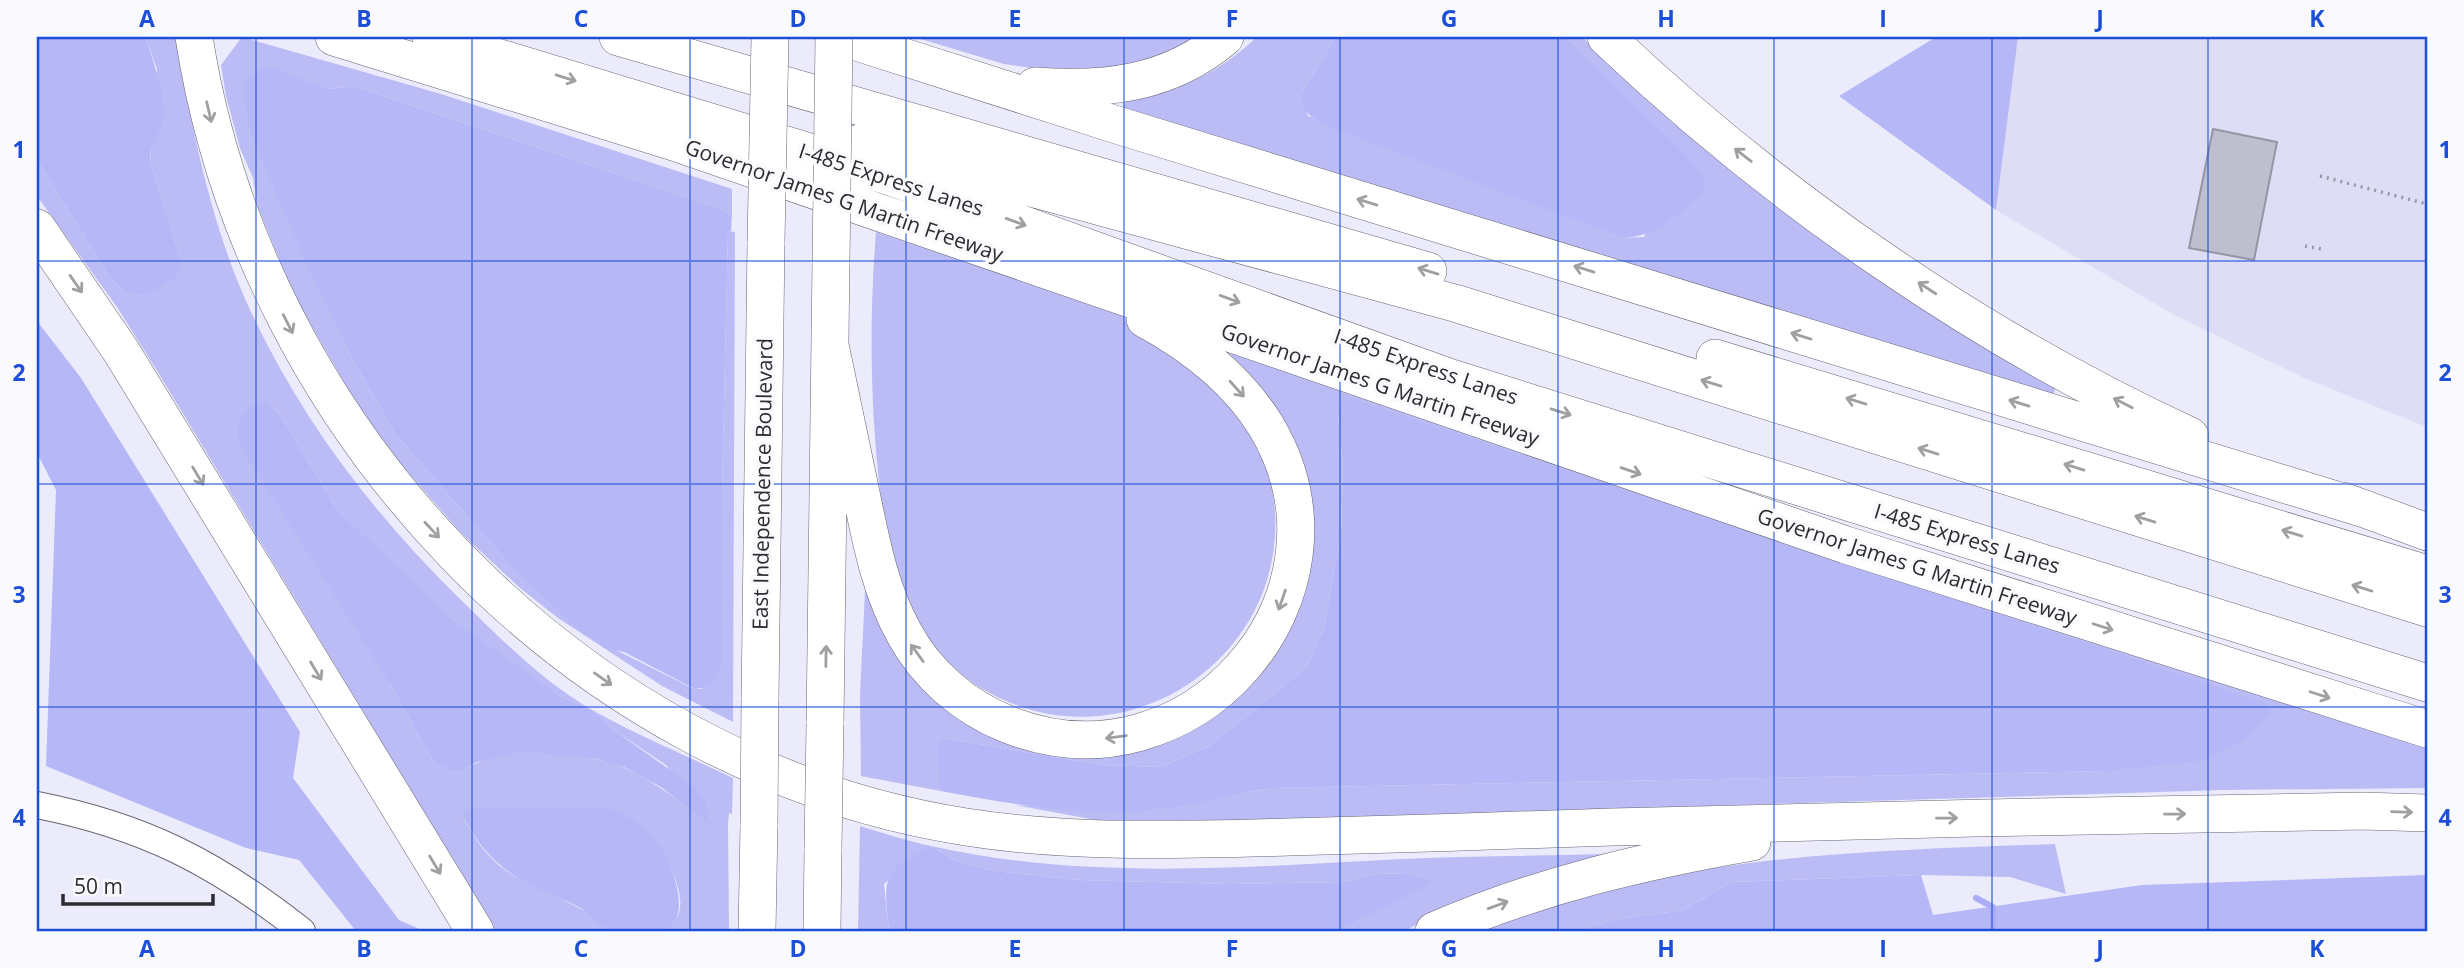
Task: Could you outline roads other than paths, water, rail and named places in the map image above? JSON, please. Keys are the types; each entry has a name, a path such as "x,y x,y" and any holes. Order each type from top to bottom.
{"highway":[{"name":"Governor James G Martin Freeway","path":"334,37 671,141 1846,545 2427,729"},
{"name":"I-485 Express Lanes","path":"431,37 888,176 1451,378 2427,682"},
{"name":"I-485 Express Lanes","path":"512,37 886,150 1458,304 2427,608"},
{"path":"618,37 1111,181 1324,239 2427,575"},
{"name":"East Independence Boulevard","path":"757,931 769,37"},
{"path":"822,931 834,37"},
{"path":"841,37 2365,509"},
{"path":"971,78 1068,88 1123,85 1171,71 1225,37"},
{"path":"1606,37 1672,97 1787,190 1973,318 2034,355 2166,425 2297,485 2427,532"},
{"path":"195,41 209,117 230,187 256,255 287,322 323,387 362,446 407,504 456,557 565,653 625,694 752,762 820,790 936,821 1031,836 1100,840 1879,820 2363,811 2427,813"},
{"path":"37,228 121,351 475,931"},
{"path":"830,345 878,567 893,611 918,655 953,692 984,713 1018,729 1068,739 1106,739 1143,732 1167,724 1210,699 1230,683 1262,644 1274,622 1290,574 1294,524 1292,499 1286,475 1267,428 1253,407 1217,368 1170,333 1057,274"},
{"path":"1434,931 1532,893 1598,873 1666,857 1879,820"}],"street":[{"path":"37,805 79,813 162,841 249,889 302,931"}],"waterway":[{"path":"1976,898 1993,907 1993,931"}]}
